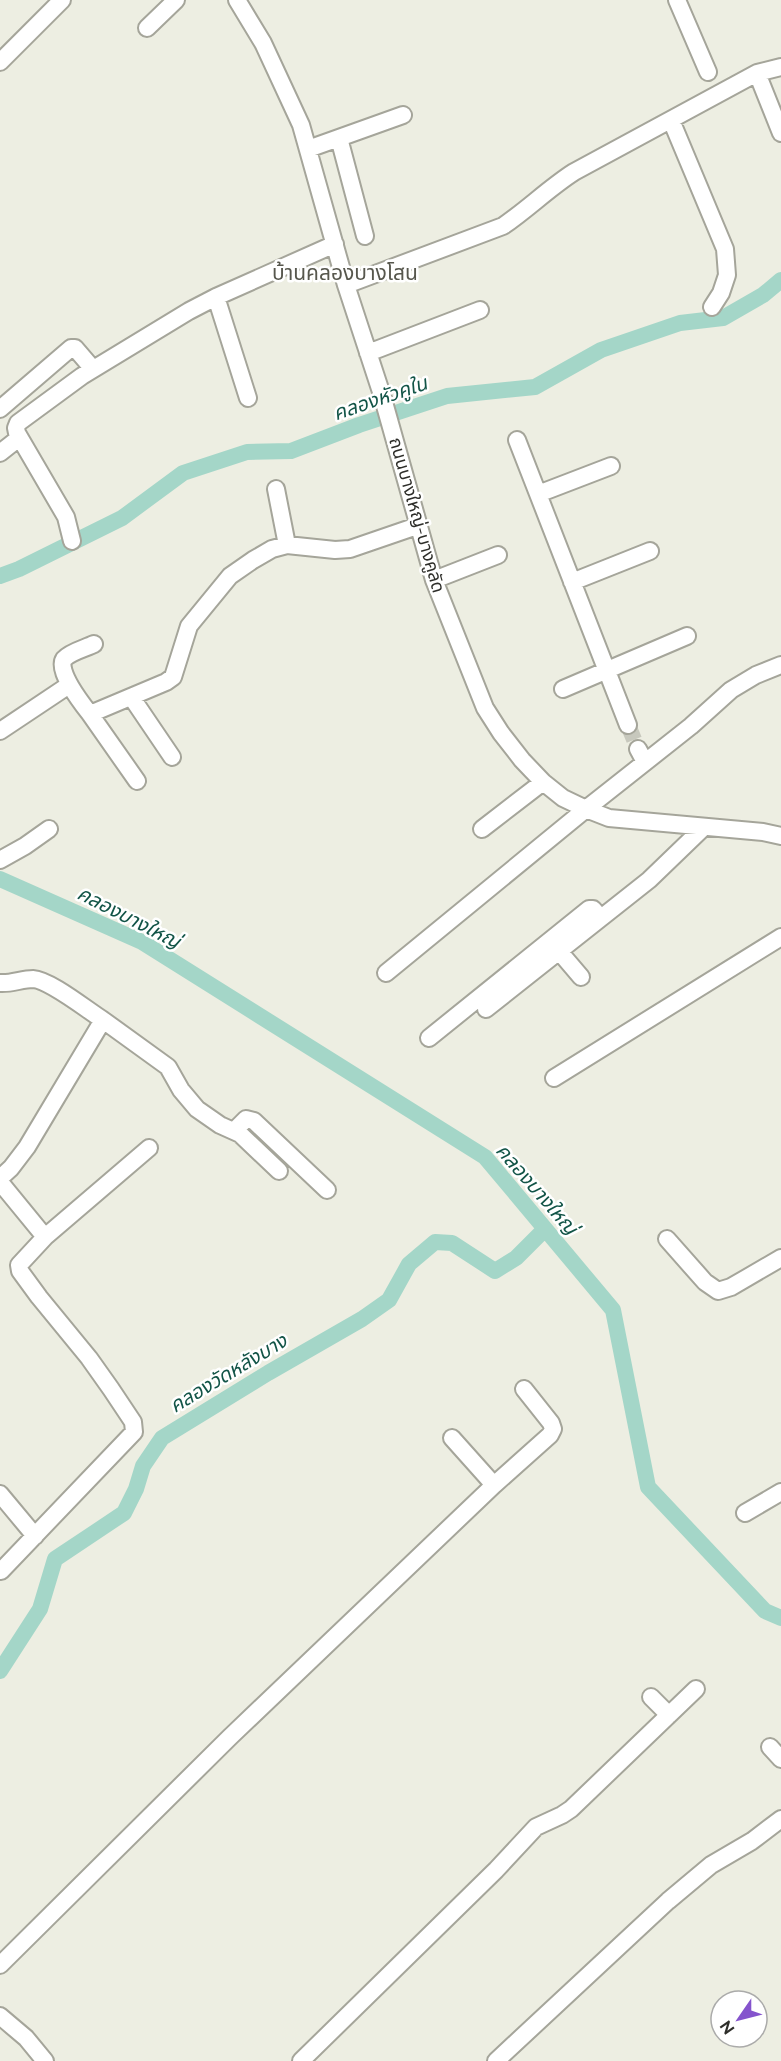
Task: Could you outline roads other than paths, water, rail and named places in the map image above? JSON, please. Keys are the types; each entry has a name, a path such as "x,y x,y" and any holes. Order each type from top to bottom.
{"street":[{"path":"0,62 62,0"},
{"path":"147,28 176,0"},
{"name":"ถนนบางใหญ่-บางคูลัด","path":"237,0 263,44 301,125 346,285 382,395 434,580 485,708 501,734 543,782 563,798 609,818 764,832 781,836"},
{"path":"676,0 708,72"},
{"path":"346,285 503,226 519,216 557,183 757,73 781,67"},
{"path":"757,73 781,133"},
{"path":"308,149 403,115"},
{"path":"671,120 725,249 728,275 712,308"},
{"path":"339,138 365,236"},
{"path":"72,541 66,517 19,438 16,428 18,423 93,369 216,297 334,244"},
{"path":"216,297 248,398"},
{"path":"368,353 480,310"},
{"path":"0,409 71,348 75,348 93,369"},
{"path":"0,453 19,438"},
{"path":"517,440 628,725"},
{"path":"538,494 611,466"},
{"path":"276,489 287,545"},
{"path":"90,714 132,698 173,677 189,626 230,576 273,549 287,545 335,550 350,549 417,526"},
{"path":"572,582 650,551"},
{"path":"434,580 498,555"},
{"path":"563,689 687,636"},
{"path":"94,644 64,659 63,664 69,685 137,781"},
{"path":"387,973 586,809 641,755 691,726 731,690 756,675 781,665"},
{"path":"0,730 69,685"},
{"path":"132,698 172,757"},
{"path":"482,829 543,782"},
{"path":"486,1009 648,879 704,827"},
{"path":"0,860 25,846 48,829"},
{"path":"429,1038 589,909 593,909 600,917"},
{"path":"555,1078 781,937"},
{"path":"558,950 581,977"},
{"path":"0,983 9,984 33,979 46,983 102,1020 168,1067 185,1096 197,1109 249,1141 279,1171"},
{"path":"45,1238 0,1180 27,1147 102,1020"},
{"path":"234,1131 246,1119 254,1121 327,1190"},
{"path":"2,1571 134,1432 133,1422 111,1389 20,1271 19,1265 45,1238 149,1148"},
{"path":"667,1239 705,1282 718,1291 731,1287 781,1258"},
{"path":"0,1965 256,1713 494,1485 550,1435 553,1429 551,1423 524,1389"},
{"path":"452,1438 494,1485"},
{"path":"745,1513 781,1492"},
{"path":"0,1494 35,1536"},
{"path":"301,2061 482,1885 536,1827 571,1809 696,1689"},
{"path":"651,1697 669,1715"},
{"path":"496,2061 668,1901 711,1865 753,1840 781,1819"},
{"path":"1,2018 26,2038 45,2061"}],"waterway":[{"name":"คลองหัวคูใน","path":"0,576 19,569 122,518 183,473 247,452 291,451 359,425 447,396 535,387 601,350 680,323 723,318 763,295 781,280"},
{"name":"คลองบางใหญ่","path":"0,879 142,942 485,1157 613,1310 648,1487 765,1611 781,1618"},
{"name":"คลองวัดหลังบาง","path":"0,1671 40,1609 55,1559 124,1513 136,1489 143,1466 162,1438 362,1319 389,1300 409,1264 435,1242 452,1243 495,1271 516,1258 545,1229"}],"tunnel":[{"path":"628,725 638,749"}],"district":[{"name":"บ้านคลองบางโสน","path":"345,273"}]}
